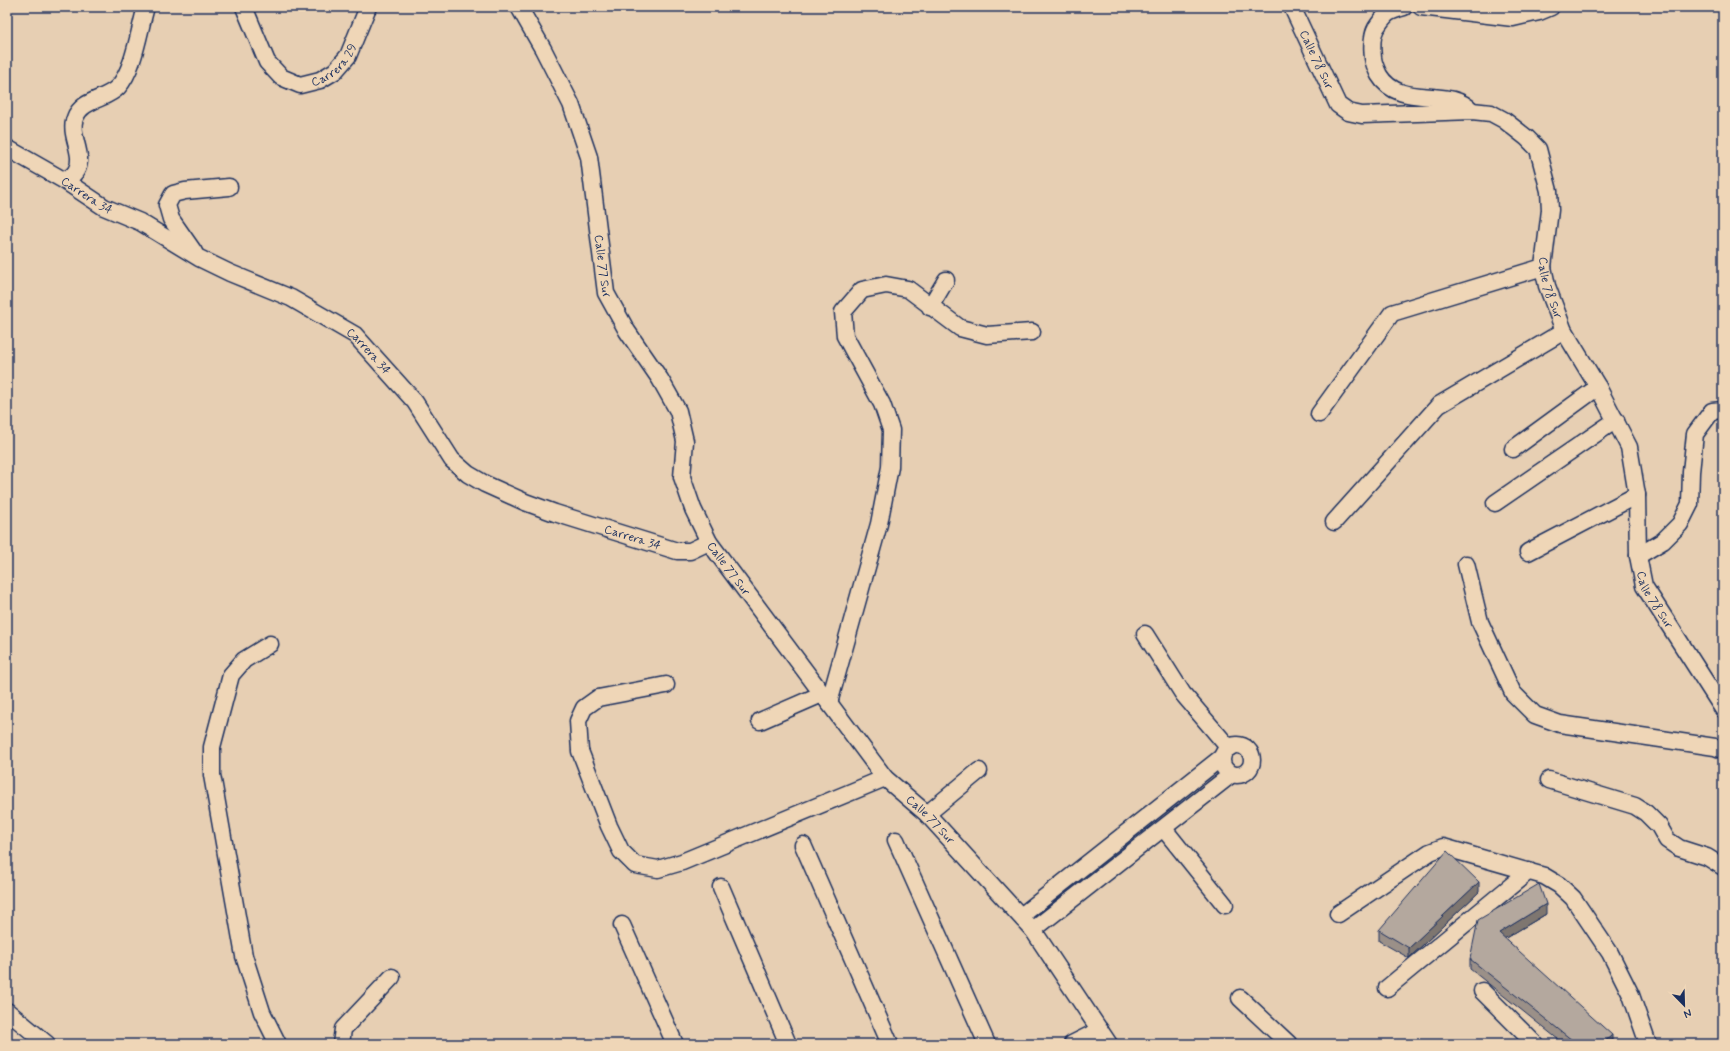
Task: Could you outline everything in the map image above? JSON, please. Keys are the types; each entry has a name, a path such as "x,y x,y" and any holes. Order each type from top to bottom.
{"street":[{"path":"65,181 76,172 80,164 73,128 74,118 80,108 117,88 126,77 146,7"},
{"name":"Carrera 29","path":"244,7 267,62 281,77 300,85 320,80 335,71 348,56 368,7"},
{"name":"Calle 77 Sur","path":"519,7 543,49 571,104 589,157 606,293 627,332 660,378 678,411 685,441 682,477 693,509 709,542 885,778 927,814 1033,930 1109,1044"},
{"name":"Calle 78 Sur","path":"1292,7 1338,105 1348,112 1362,115 1472,111 1491,113 1504,120 1538,149 1549,190 1550,210 1543,267 1547,286 1564,331 1598,387 1629,448 1637,496 1638,556 1644,586 1723,709"},
{"path":"1404,7 1389,11 1375,30 1372,46 1374,66 1385,84 1404,94 1457,100 1467,105 1472,111"},
{"path":"1420,7 1513,18 1540,12 1551,7"},
{"name":"Carrera 34","path":"7,148 65,181 104,207 140,222 199,258 230,273 291,298 355,334 415,402 452,460 468,474 485,484 525,502 555,513 677,551 690,551 709,542"},
{"path":"199,258 171,219 167,205 173,194 185,191 229,187"},
{"path":"1319,414 1392,313 1543,267"},
{"path":"930,307 946,280"},
{"path":"760,721 826,698 879,524 890,467 891,430 882,404 845,336 843,312 862,290 886,285 908,289 930,307 960,328 987,335 1032,332"},
{"path":"1334,522 1439,405 1564,331"},
{"path":"1513,449 1598,387"},
{"path":"1638,556 1663,541 1680,524 1690,504 1691,472 1695,434 1712,411 1723,410"},
{"path":"1494,503 1616,420"},
{"path":"1528,552 1637,496"},
{"path":"1466,564 1480,622 1513,693 1535,715 1560,724 1716,747 1723,750"},
{"path":"1021,916 1225,752 1236,745 1243,746 1249,750 1252,758 1251,765 1247,771 1240,774 1232,774 1227,770 1223,764 1225,752 1183,694 1145,634"},
{"path":"270,644 244,660 231,675 212,748 212,775 244,956 262,1012 278,1044"},
{"path":"666,685 598,698 584,708 578,721 580,751 609,826 621,852 635,865 658,869 682,862 885,778"},
{"path":"927,814 979,771"},
{"path":"1033,930 1164,829 1232,774"},
{"path":"1549,780 1635,806 1646,813 1659,826 1668,840 1679,848 1707,857 1723,867"},
{"path":"1164,829 1224,905"},
{"path":"896,840 987,1044"},
{"path":"803,845 890,1044"},
{"path":"1338,914 1430,852 1443,847 1544,876 1559,885 1573,898 1610,953 1630,995 1648,1044"},
{"path":"1387,988 1529,871"},
{"path":"721,887 788,1044"},
{"path":"622,925 675,1044"},
{"path":"341,1044 343,1029 392,977"},
{"path":"1482,991 1535,1044"},
{"path":"1240,998 1289,1044"},
{"path":"7,1011 47,1044"},
{"path":"1072,1044 1100,1030"}],"building":[{"path":"1447,851 1479,882 1409,948 1379,930"},
{"path":"1539,884 1546,904 1499,933 1612,1035 1602,1044 1577,1044 1470,959 1478,920"}]}
